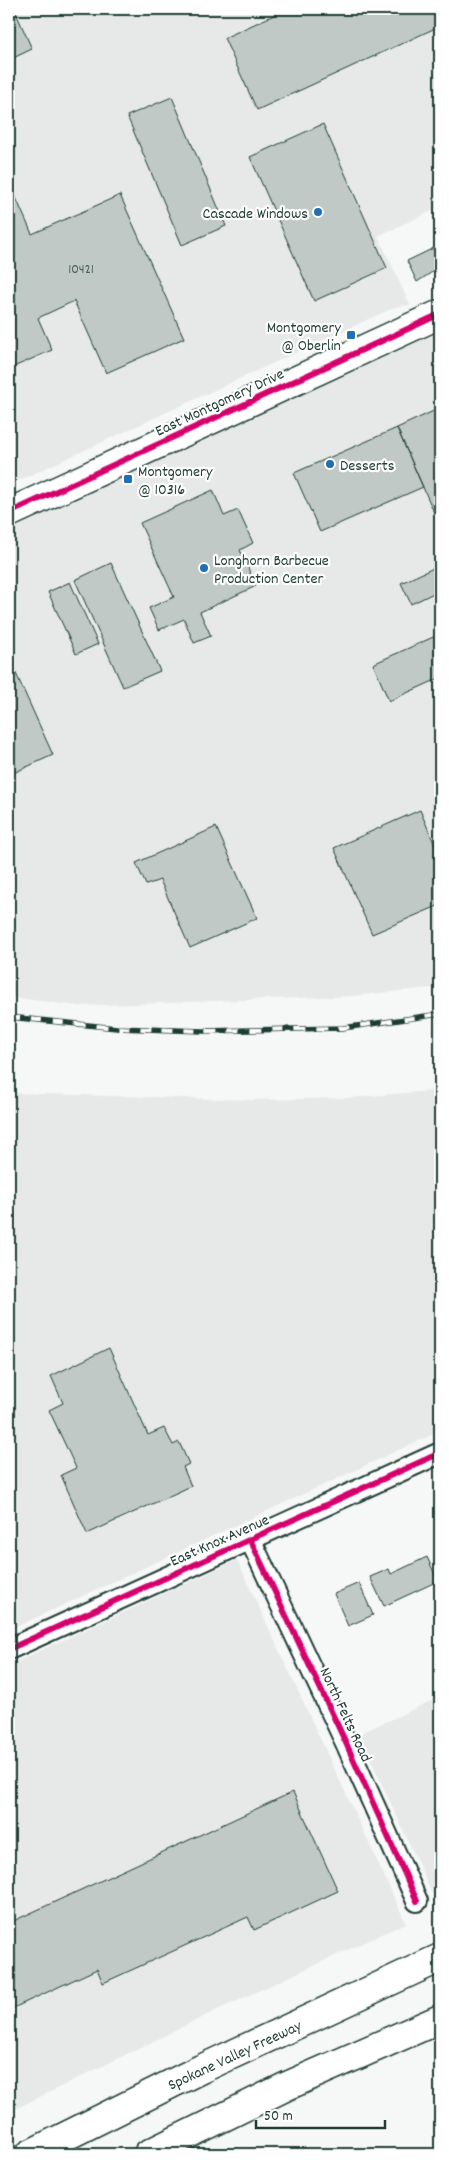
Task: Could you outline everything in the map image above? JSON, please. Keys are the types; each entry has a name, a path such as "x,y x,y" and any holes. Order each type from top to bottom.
{"main road":[{"name":"East Montgomery Drive","path":"9,513 440,314"},
{"name":"Spokane Valley Freeway","path":"30,2154 201,2069 440,1958"},
{"path":"148,2154 288,2086 440,2019"}],"street":[{"name":"East Knox Avenue","path":"9,1649 440,1453"},
{"name":"North Felts Road","path":"250,1539 346,1743 417,1902"}],"shaded area":[{"path":"9,9 440,9 440,207 378,236 410,305 395,307 9,485"},
{"path":"440,332 440,987 352,996 79,1006 9,997 9,528 252,415"},
{"path":"440,1090 440,1431 9,1630 9,1093 253,1100 348,1098"},
{"path":"237,1560 406,1923 215,2011 9,2112 9,1665"},
{"path":"440,1697 440,1889 432,1893 359,1734"}],"building":[{"path":"287,9 440,9 440,26 257,110 224,38"},
{"path":"16,13 32,49 9,60 9,17"},
{"path":"172,97 226,226 182,245 127,116"},
{"name":"Cascade Windows","path":"323,124 387,268 314,301 250,157"},
{"path":"9,182 32,234 120,195 184,338 106,373 74,301 38,318 52,350 9,369"},
{"path":"440,245 440,267 417,282 407,261"},
{"path":"440,408 440,526 397,428"},
{"path":"397,428 423,487 320,532 294,473"},
{"name":"Longhorn Barbecue Production Center","path":"213,490 224,516 238,510 253,543 240,550 256,586 200,612 211,636 194,643 184,619 159,630 149,608 174,597 140,523"},
{"path":"111,563 160,671 123,687 75,580"},
{"path":"440,565 440,590 411,604 401,583"},
{"path":"70,582 98,644 76,654 48,592"},
{"path":"440,634 440,678 389,701 373,664"},
{"path":"9,658 53,755 9,775"},
{"path":"420,810 440,857 440,905 372,934 334,848"},
{"path":"216,827 257,918 190,948 160,880 146,885 136,863"},
{"path":"109,1348 148,1435 164,1428 173,1445 179,1442 189,1464 183,1467 191,1486 87,1534 61,1475 76,1468 49,1410 63,1403 51,1376"},
{"path":"427,1557 438,1581 384,1606 370,1577 389,1569 391,1574"},
{"path":"359,1583 373,1615 348,1626 334,1594"},
{"path":"293,1792 338,1891 254,1930 248,1917 103,1983 97,1969 9,2010 9,1923"}],"railway":[{"path":"9,1017 117,1028 203,1031 343,1028 440,1014"}],"cycle path":[{"path":"9,513 440,314"},
{"path":"9,1649 440,1453"},
{"path":"250,1539 346,1743 417,1901"}],"place":[{"name":"Cascade Windows","path":"318,212"},
{"name":"Montgomery @ Oberlin","path":"351,335"},
{"name":"Desserts","path":"330,464"},
{"name":"Montgomery @ 10316","path":"128,479"},
{"name":"Longhorn Barbecue Production Center","path":"204,568"}]}
